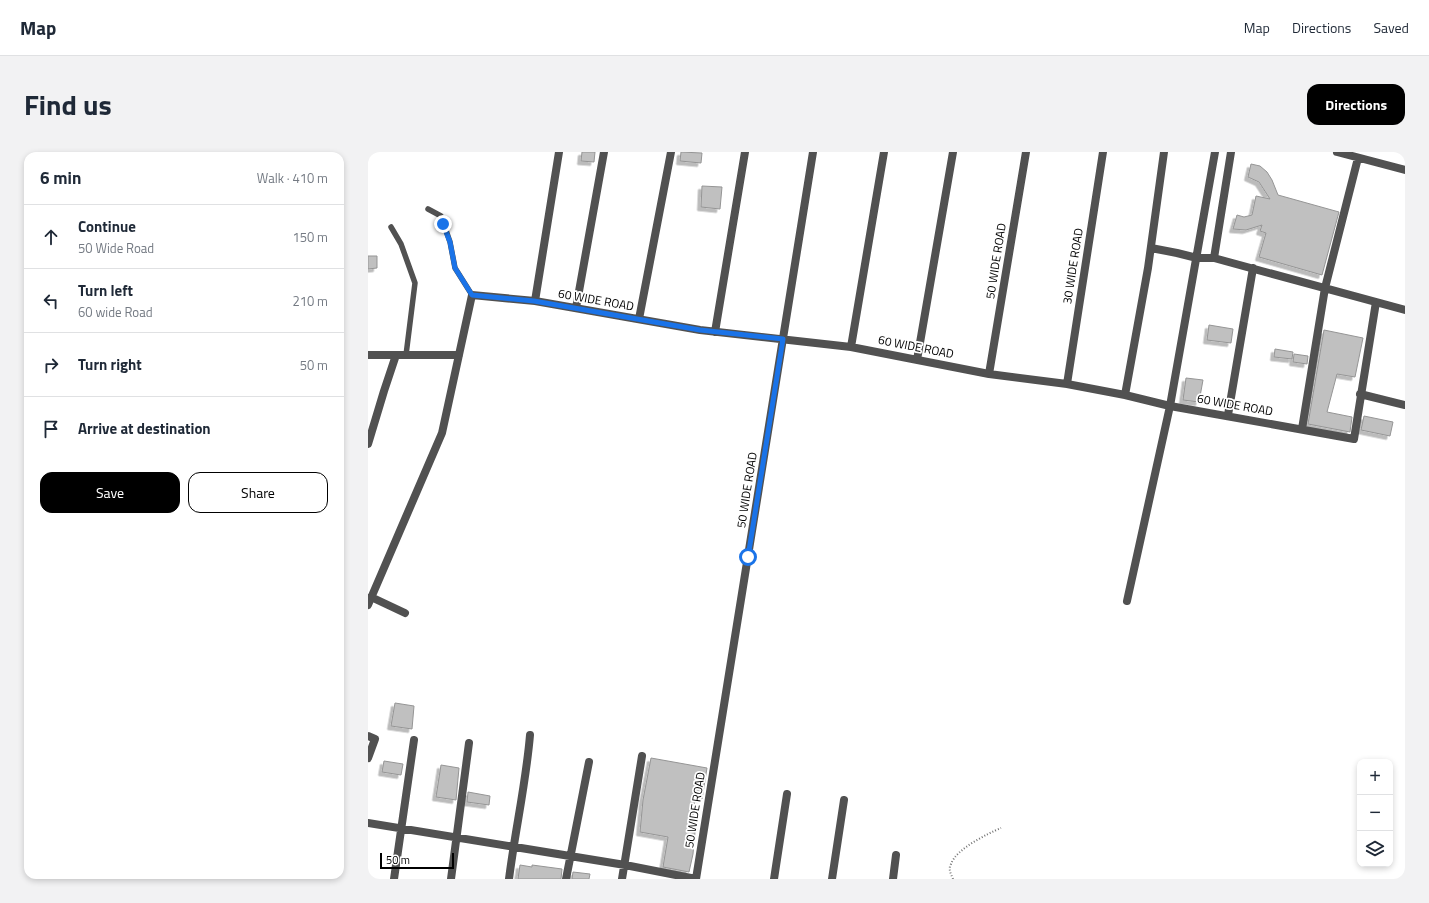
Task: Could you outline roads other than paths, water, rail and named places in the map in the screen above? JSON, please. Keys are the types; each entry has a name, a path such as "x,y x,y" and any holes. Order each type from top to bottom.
{"street":[{"path":"534,301 559,152"},
{"path":"576,308 604,152"},
{"path":"639,319 672,152"},
{"path":"715,332 744,152"},
{"name":"50 WIDE ROAD","path":"696,879 813,152"},
{"path":"851,347 884,152"},
{"path":"917,360 953,152"},
{"name":"50 WIDE ROAD","path":"989,374 1026,152"},
{"name":"30 WIDE ROAD","path":"1067,384 1103,152"},
{"path":"1125,395 1151,248 1164,152"},
{"path":"1127,602 1170,406 1215,152"},
{"path":"1214,258 1231,152"},
{"path":"1337,152 1405,170"},
{"path":"1302,429 1325,288 1358,158"},
{"path":"1151,248 1197,258 1214,258 1405,310"},
{"path":"1228,415 1253,268"},
{"path":"405,614 370,595 442,432 472,295"},
{"name":"60 WIDE ROAD","path":"472,295 534,301 700,330 851,347 989,374 1067,384 1125,395 1170,406 1228,415 1354,439 1360,394"},
{"path":"1376,302 1360,394 1405,405"},
{"path":"368,362 378,354"},
{"path":"368,444 396,354"},
{"path":"368,355 459,355"},
{"path":"509,879 530,735"},
{"path":"368,736 375,739 368,758"},
{"path":"394,879 414,740"},
{"path":"451,879 469,744"},
{"path":"622,879 642,756"},
{"path":"566,879 589,762"},
{"path":"774,879 787,794"},
{"path":"832,879 844,800"},
{"path":"368,823 625,865 696,879"},
{"path":"893,879 896,855"}],"lane":[{"path":"428,209 441,216 450,242 455,268 472,295"},
{"path":"391,228 401,244 415,283 406,354"}]}
